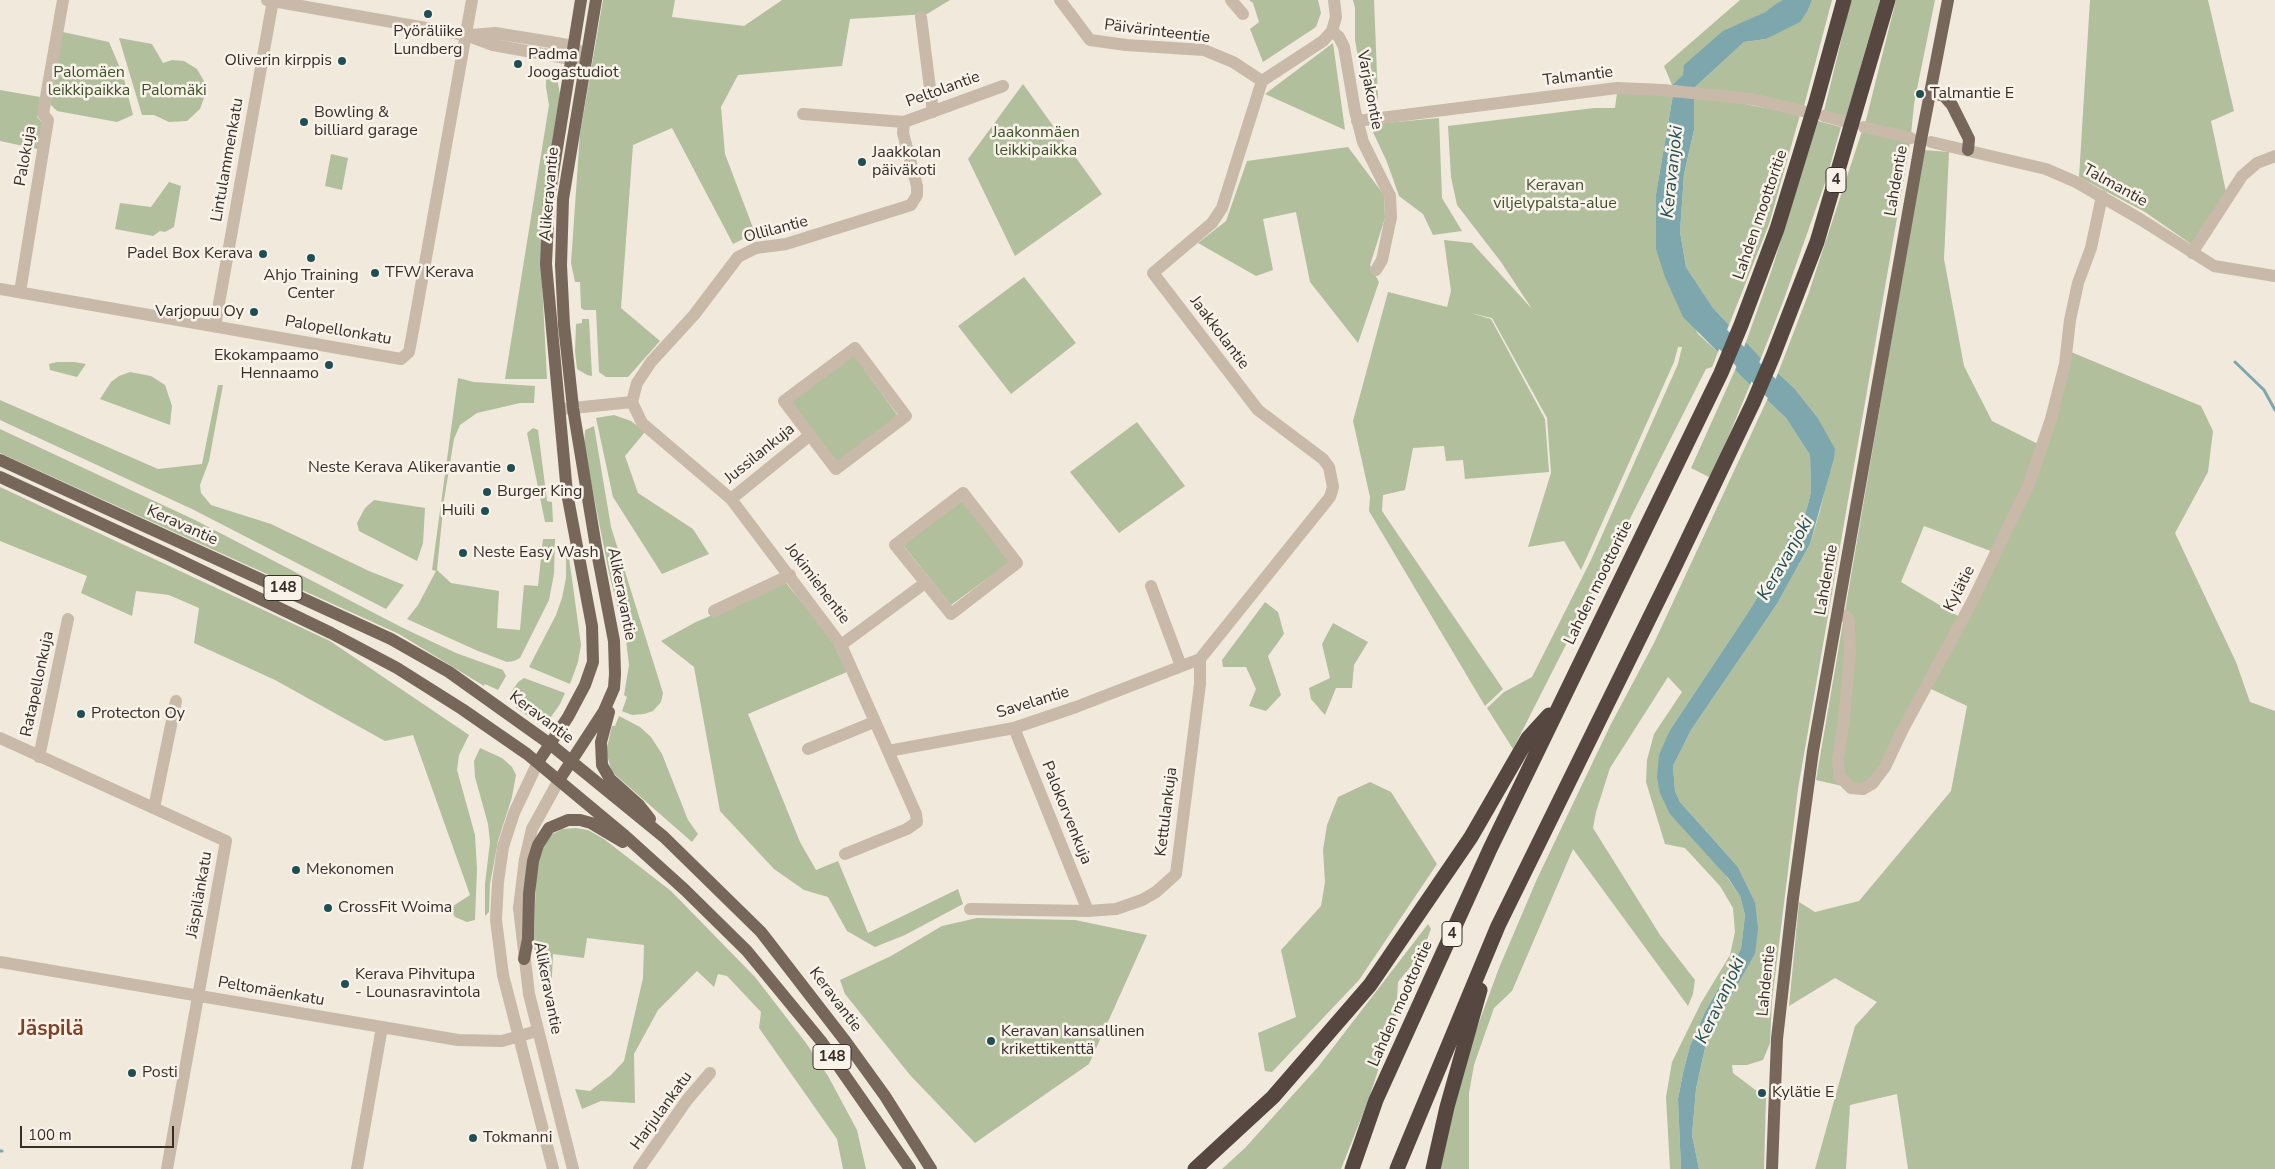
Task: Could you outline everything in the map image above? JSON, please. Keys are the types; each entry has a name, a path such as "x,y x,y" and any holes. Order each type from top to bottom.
{"highway":[{"name":"Lahden moottoritie","path":"1352,1169 1376,1100 1490,849 1721,373 1780,220 1816,102 1844,0"},
{"name":"4","path":"1397,1169 1498,926 1753,403 1773,356 1817,242 1856,115 1888,0"},
{"path":"1194,1169 1273,1097 1370,985 1471,837 1528,738 1560,703"},
{"path":"1433,1169 1459,1063 1498,926"}],"main road":[{"name":"Alikeravantie","path":"538,762 577,701 593,662 592,626 568,499 558,410 546,264 549,198 581,0"},
{"name":"Alikeravantie","path":"559,780 604,711 614,688 616,657 573,408 562,291 563,199 596,0"},
{"name":"Lahdentie","path":"1772,1169 1777,1039 1792,898 1813,751 1948,0"},
{"path":"1930,92 1944,96 1952,106 1969,139 1968,150"},
{"name":"Keravantie","path":"0,460 172,540 326,607 391,639 449,672 550,744 664,837 740,909 786,963 885,1096 931,1169"},
{"name":"Keravantie","path":"0,478 276,605 381,659 462,709 538,762 647,856 719,922 747,951 784,994 853,1085 910,1169"},
{"path":"614,688 601,742 600,759 610,779 639,805 664,837"},
{"path":"524,960 528,939 529,894 533,861 538,845 549,828 568,820 592,823 647,856"}],"street":[{"name":"Palokuja","path":"20,292 48,120 43,114 63,0"},
{"path":"271,0 466,35 492,45 571,59 586,56"},
{"name":"Lintulammenkatu","path":"215,326 271,0"},
{"path":"466,35 472,0"},
{"name":"Päivärinteentie","path":"1060,0 1090,40 1126,45 1204,50 1233,62 1262,81"},
{"path":"1231,0 1243,14"},
{"path":"1262,81 1306,54 1332,31 1336,17 1334,0"},
{"path":"921,17 933,112"},
{"name":"Varjakontie","path":"1332,31 1344,47 1357,121 1363,142 1390,196 1391,217 1382,260 1376,270"},
{"path":"466,35 494,33 573,46 586,56"},
{"name":"Palopellonkatu","path":"0,289 401,359 409,352 466,35"},
{"name":"Jaakkolantie","path":"1200,659 1330,497 1333,487 1329,466 1323,459 1258,410 1153,272 1212,223 1222,208 1262,81"},
{"name":"Peltolantie","path":"803,114 904,122 1003,86"},
{"name":"Talmantie","path":"1357,121 1617,88 1664,90 1769,102 1803,111"},
{"path":"1824,116 1843,121"},
{"name":"Ollilantie","path":"632,402 637,383 651,362 694,315 738,258 756,248 804,239 911,205 917,196 917,186 903,133 904,122"},
{"path":"1864,127 1911,138"},
{"name":"Talmantie","path":"1931,142 2046,169 2102,196 2214,266 2228,270 2275,276"},
{"path":"2192,253 2242,176 2258,163 2275,156"},
{"name":"Kylätie","path":"1838,614 1849,621 1850,654 1844,720 1838,759 1839,776 1851,788 1863,789 1873,783 1885,767 1902,728 1973,600 2029,484 2065,364 2070,320 2078,283 2091,248 2102,196"},
{"path":"855,348 906,416 836,469 810,436 784,401 855,348"},
{"path":"558,410 632,402"},
{"name":"Jokimiehentie","path":"632,402 642,423 731,499 841,644 916,814 916,822 907,829 845,854"},
{"name":"Jussilankuja","path":"731,499 810,436"},
{"path":"964,492 1017,563 951,614 925,583 895,545 964,492"},
{"path":"714,610 790,575"},
{"path":"841,644 925,583"},
{"path":"1151,586 1181,666 1200,659"},
{"name":"Ratapellonkuja","path":"39,756 68,619"},
{"name":"Kettulankuja","path":"970,909 1088,911 1116,909 1142,900 1156,892 1176,874 1200,684 1200,659"},
{"name":"Savelantie","path":"888,751 1014,728 1076,707 1181,666"},
{"path":"154,808 176,700"},
{"path":"808,749 874,722"},
{"name":"Palokorvenkuja","path":"1014,728 1088,911"},
{"name":"Jäspilänkatu","path":"0,738 226,841 168,1169"},
{"name":"Alikeravantie","path":"538,762 514,813 503,847 498,882 496,920 503,975 553,1169"},
{"name":"Alikeravantie","path":"559,780 532,829 525,859 519,908 524,960 537,1030 573,1169"},
{"name":"Peltomäenkatu","path":"0,962 458,1040 502,1041 537,1030"},
{"path":"357,1169 382,1027"},
{"name":"Harjulankatu","path":"639,1169 687,1100 710,1072"}],"green space":[{"path":"603,0 675,0 672,17 744,26 782,0 950,0 927,14 850,19 842,66 738,75 721,107 725,154 755,233 733,244 672,128 633,145 621,308 660,341 628,377 606,377 599,372 596,310 584,310 581,308 580,282 575,282 571,263 580,134"},
{"path":"1249,0 1318,0 1321,13 1316,27 1263,62 1250,29 1259,22 1253,3"},
{"path":"1353,0 1374,0 1378,99 1367,107 1355,40 1355,8"},
{"path":"1740,0 1790,0 1774,5 1765,12 1746,21 1672,85 1664,66"},
{"path":"1812,0 1832,0 1804,106 1694,88 1744,42 1766,39 1808,10"},
{"path":"1851,0 1880,0 1846,117 1824,111"},
{"path":"1896,0 1935,0 1914,104 1911,135 1865,124"},
{"path":"2090,0 2208,0 2234,111 2211,121 2226,192 2191,244 2145,212 2079,177"},
{"name":"Palomäen leikkipaikka","path":"63,32 109,42 123,75 133,115 117,122 57,111 50,104"},
{"name":"Palomäki","path":"119,38 152,44 163,63 172,60 184,61 197,69 204,81 205,95 200,109 187,121 169,122 154,115 142,115"},
{"path":"1333,43 1345,130 1265,94"},
{"path":"556,72 560,94 541,263 547,379 505,379 549,105 546,74"},
{"name":"Jaakonmäen leikkipaikka","path":"1023,84 1102,194 1015,256 968,159"},
{"path":"0,90 40,97 37,117 42,122 38,149 0,141"},
{"name":"Keravan viljelypalsta-alue","path":"1617,93 1673,95 1656,194 1656,249 1698,334 1718,352 1712,367 1706,369 1513,749 1487,708 1504,692 1532,677 1591,560 1678,364 1682,347 1678,347 1674,362 1581,570 1564,541 1528,547 1551,473 1547,418 1492,318 1470,313 1491,319 1545,419 1549,472 1465,479 1463,460 1446,461 1444,446 1413,448 1405,490 1383,495 1382,511 1503,689 1485,706 1369,511 1370,497 1353,421 1388,292 1447,307 1451,291 1444,240 1472,243 1532,309 1501,262 1457,205 1451,177 1448,126 1594,108 1615,108"},
{"path":"1694,98 1735,102 1800,115 1769,224 1729,325 1713,308 1686,267 1680,232 1684,174 1694,130"},
{"path":"1439,118 1442,198 1462,231 1433,235 1423,214 1399,196 1387,162 1373,132 1375,124"},
{"path":"1818,121 1841,127 1826,180 1761,358 1746,342 1772,269"},
{"path":"1862,131 1910,143 1798,789 1772,1001 1770,1043 1763,1060 1747,1065 1732,1065 1733,1073 1766,1098 1764,1169 1699,1169 1692,1135 1696,1089 1707,1039 1755,954 1755,902 1738,867 1680,802 1675,791 1673,766 1691,730 1777,604 1810,544 1820,511 1834,449 1818,418 1795,389 1778,373 1808,295"},
{"path":"1348,147 1384,195 1385,218 1370,265 1379,282 1358,343 1310,282 1296,212 1263,219 1273,270 1256,276 1198,243 1226,221 1247,161"},
{"path":"1924,150 1949,152 1944,259 1964,366 1992,421 2042,446 1996,553 1924,526 1901,582 1963,619 1873,783 1851,788 1816,780"},
{"path":"331,154 348,158 342,190 325,186"},
{"path":"169,182 181,186 174,227 165,232 160,231 153,236 115,229 120,203 151,207"},
{"path":"1024,277 1076,343 1011,394 958,326"},
{"path":"582,319 589,319 592,376 577,369 575,352 576,324 582,323"},
{"path":"2071,352 2201,406 2213,431 2208,472 2175,533 2236,662 2250,702 2275,711 2275,1169 1908,1169 1897,1094 1850,1105 1846,1169 1815,1169 1855,1026 1877,1002 1835,978 1789,1006 1799,902 1815,912 1859,901 1951,791 1967,706 1929,688 2032,485"},
{"path":"853,354 898,416 837,462 790,400"},
{"path":"57,362 86,364 77,377 50,370 49,364"},
{"path":"1735,370 1750,385 1711,478 1691,468"},
{"path":"130,372 151,376 165,385 172,406 170,425 100,399 111,382 119,376"},
{"path":"458,378 474,382 535,386 534,403 520,403 477,413 460,425 454,439 444,500 437,570 451,583 499,591 497,628 520,630 524,585 538,586 543,539 555,539 554,574 549,600 520,658 514,661 507,662 478,651 407,619 418,605 436,571 432,570"},
{"path":"218,385 223,385 209,461 200,485 201,493 211,505 271,524 369,571 404,585 386,609 194,510 0,420 0,400 158,469 202,464"},
{"path":"1767,400 1786,418 1810,455 1811,492 1807,508 1799,531 1790,533 1779,562 1749,611 1670,730 1657,777 1740,896 1745,915 1741,949 1705,1012 1690,1046 1683,1073 1678,1099 1681,1169 1670,1169 1666,1097 1672,1062 1701,1003 1730,955 1735,932 1733,908 1720,886 1685,848 1665,844 1646,782 1647,760 1654,734 1682,692 1668,677 1610,768 1593,828 1660,935 1695,980 1693,994 1688,1006 1573,849 1512,991 1494,1008 1474,1065 1469,1093 1469,1169 1438,1169 1470,1047 1499,968 1537,879 1611,724 1654,643"},
{"path":"614,415 631,421 645,432 625,456 638,493 693,529 709,554 662,574 613,497 596,418"},
{"path":"1137,422 1185,486 1119,533 1070,472"},
{"path":"594,426 611,527 663,693 661,702 653,711 644,714 632,715 622,711 627,697 624,695 629,665 626,640 609,573 584,446 585,430"},
{"path":"533,428 538,430 547,501 552,502 553,522 545,522 527,433"},
{"path":"0,429 195,520 403,628 456,653 503,670 506,676 498,690 485,684 484,686 399,634 0,453"},
{"path":"0,487 330,641 469,735 459,755 457,770 475,835 477,869 475,920 467,922 455,917 450,908 470,895 413,735 385,741 275,680 194,643 199,608 169,595 136,591 132,616 81,593 87,576 0,541"},
{"path":"374,500 425,508 423,543 417,561 359,531 357,523 365,508"},
{"path":"962,501 1010,562 951,605 903,545"},
{"path":"566,550 568,550 581,645 578,662 570,684 529,667 556,615 562,598 566,578"},
{"path":"786,583 831,638 847,672 748,714 800,842 816,870 838,861 868,933 958,889 963,904 905,935 875,947 847,931 828,897 804,890 774,869 720,811 694,667 661,641 696,622"},
{"path":"1265,602 1278,612 1284,634 1268,656 1281,695 1266,711 1249,706 1256,689 1246,667 1223,667 1222,660"},
{"path":"1333,623 1368,642 1354,665 1352,688 1336,688 1325,715 1311,699 1309,688 1330,678 1322,644"},
{"path":"524,678 565,693 549,720 537,722 516,708 518,705 508,697 518,682"},
{"path":"619,716 640,727 651,737 662,754 688,820 698,834 692,842 612,772 606,752 612,726 615,726"},
{"path":"480,748 502,758 512,767 516,775 512,797 498,841 490,884 489,912 485,916 485,884 490,842 488,824 475,777 474,761"},
{"path":"1370,782 1391,792 1437,864 1359,980 1272,1072 1265,1071 1258,1033 1296,1017 1281,950 1321,906 1325,882 1323,850 1327,825 1338,797"},
{"path":"576,828 588,830 604,839 671,891 755,977 806,1043 828,1076 857,1130 866,1169 843,1169 837,1139 759,1028 761,1012 727,976 718,974 714,987 697,971 658,1010 634,1054 635,1103 601,1101 582,1109 575,1089 590,1091 611,1075 624,1061 643,978 644,945 587,938 584,958 553,954 551,997 546,999 544,983 538,974 534,943 536,869 543,848 551,835 562,829"},
{"name":"Keravan kansallinen krikettikenttä","path":"977,918 1075,920 1147,935 1089,1064 975,1143 910,1075 845,994 840,980 891,956 942,926"},
{"path":"1428,924 1431,929 1422,953 1398,982 1396,1016 1368,1101 1341,1169 1222,1169 1245,1148 1318,1067"}],"water":[{"path":"1783,0 1812,0 1800,22 1766,39 1744,42 1694,88 1672,85 1683,75 1684,65 1723,31 1765,12"},
{"path":"1673,95 1694,98 1694,130 1684,174 1680,232 1686,267 1713,308 1729,325 1718,352 1683,317 1665,277 1656,249 1656,194"},
{"path":"1746,342 1761,358 1750,385 1735,370"},
{"path":"1778,373 1795,389 1818,418 1835,449 1834,458 1810,544 1777,604 1691,730 1673,766 1675,791 1680,802 1738,867 1755,902 1758,929 1755,954 1707,1039 1696,1089 1692,1135 1699,1169 1681,1169 1678,1099 1683,1073 1690,1046 1705,1012 1741,949 1745,915 1740,896 1728,878 1670,814 1660,793 1657,777 1659,755 1670,730 1749,611 1779,562 1790,533 1799,531 1807,508 1811,492 1810,455 1786,418 1767,400"}],"waterway":[{"name":"Keravanjoki","path":"1705,321 1789,406"},
{"path":"2235,362 2264,390 2275,410"}],"place":[{"name":"Pyöräliike Lundberg","path":"428,14"},
{"name":"Oliverin kirppis","path":"342,61"},
{"name":"Padma Joogastudiot","path":"518,64"},
{"name":"Talmantie E","path":"1920,94"},
{"name":"Bowling & billiard garage","path":"304,122"},
{"name":"Jaakkolan päiväkoti","path":"862,162"},
{"name":"Padel Box Kerava","path":"263,254"},
{"name":"Ahjo Training Center","path":"311,258"},
{"name":"TFW Kerava","path":"375,273"},
{"name":"Varjopuu Oy","path":"254,312"},
{"name":"Ekokampaamo Hennaamo","path":"329,365"},
{"name":"Neste Kerava Alikeravantie","path":"511,468"},
{"name":"Burger King","path":"487,492"},
{"name":"Huili","path":"485,511"},
{"name":"Neste Easy Wash","path":"463,553"},
{"name":"Protecton Oy","path":"81,714"},
{"name":"Mekonomen","path":"296,870"},
{"name":"CrossFit Woima","path":"328,908"},
{"name":"Kerava Pihvitupa - Lounasravintola","path":"345,984"},
{"name":"Keravan kansallinen krikettikenttä","path":"991,1041"},
{"name":"Posti","path":"132,1073"},
{"name":"Kylätie E","path":"1762,1093"},
{"name":"Tokmanni","path":"473,1138"}],"district":[{"name":"Jäspilä","path":"51,1030"}]}
